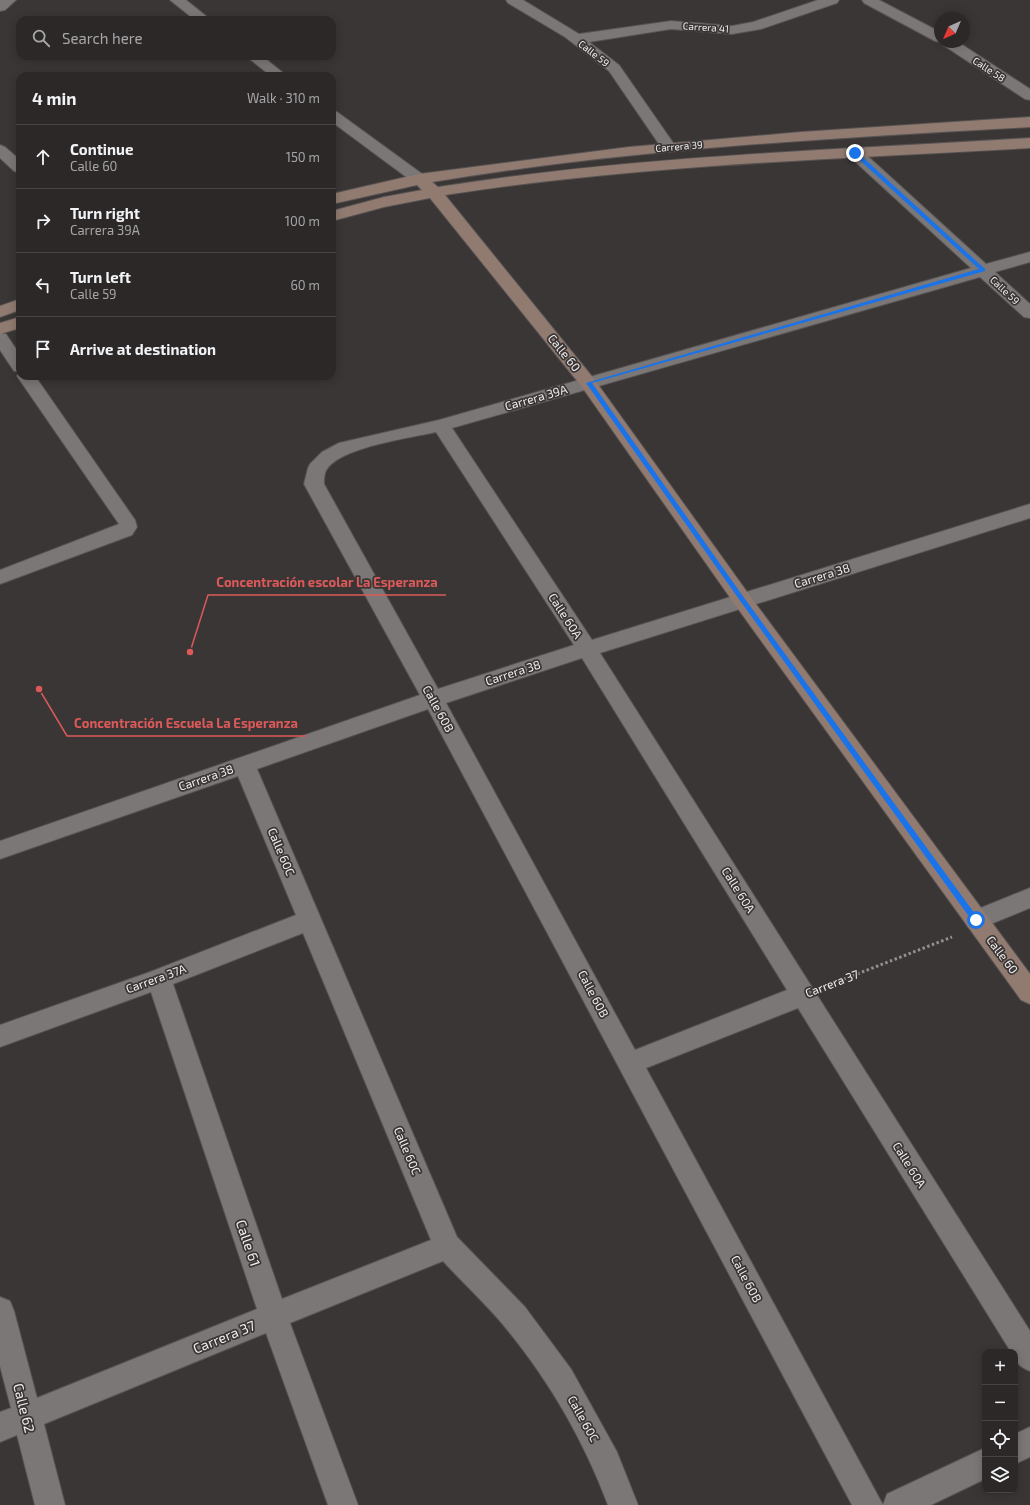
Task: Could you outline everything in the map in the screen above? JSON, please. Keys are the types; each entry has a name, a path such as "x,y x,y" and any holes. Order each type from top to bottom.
{"main road":[{"name":"Carrera 39","path":"336,215 382,202 426,185 492,167 668,147 824,134 1030,122"},
{"name":"Carrera 39","path":"336,198 373,188 426,185 734,159 1030,143"},
{"name":"Calle 60","path":"426,185 588,383 743,601 1030,993"},
{"path":"0,312 16,306"},
{"path":"0,329 16,323"}],"street":[{"path":"0,6 9,0"},
{"path":"177,0 199,16"},
{"name":"Calle 59","path":"513,0 577,39 614,68 668,147"},
{"name":"Carrera 41","path":"577,39 671,25 732,30 756,26 832,0"},
{"path":"869,0 934,35"},
{"name":"Calle 58","path":"957,48 1030,96"},
{"path":"258,60 275,72"},
{"name":"Calle 60","path":"336,118 426,185"},
{"path":"0,150 16,164"},
{"name":"Calle 59","path":"855,153 1030,313"},
{"name":"Carrera 39A","path":"314,484 317,468 329,456 346,448 441,425 1030,257"},
{"name":"Calle 60A","path":"441,425 587,649 1030,1357"},
{"name":"Calle 60B","path":"314,484 433,699 868,1505"},
{"name":"Carrera 38","path":"0,850 433,699 1030,510"},
{"name":"Calle 60C","path":"244,764 447,1246 515,1317 561,1379 607,1462 623,1505"},
{"path":"976,920 1030,898"},
{"name":"Carrera 37A","path":"0,1036 159,978 310,920"},
{"name":"Calle 61","path":"159,978 274,1317 343,1505"},
{"name":"Carrera 37","path":"630,1063 803,995"},
{"name":"Carrera 37","path":"0,1427 447,1246"},
{"name":"Calle 62","path":"0,1311 50,1505"},
{"path":"1018,1448 1030,1442"},
{"path":"898,1505 982,1465"}],"lane":[{"path":"0,338 16,361"},
{"path":"0,577 125,530 128,527 128,524 29,380"}],"path":[{"name":"Carrera 37","path":"803,995 950,938 976,920"}],"place":[{"name":"Concentración escolar La Esperanza","path":"190,652"},
{"name":"Concentración Escuela La Esperanza","path":"39,689"}],"route":[{"path":"855,153 983,270 588,383 743,601 976,920"}]}
